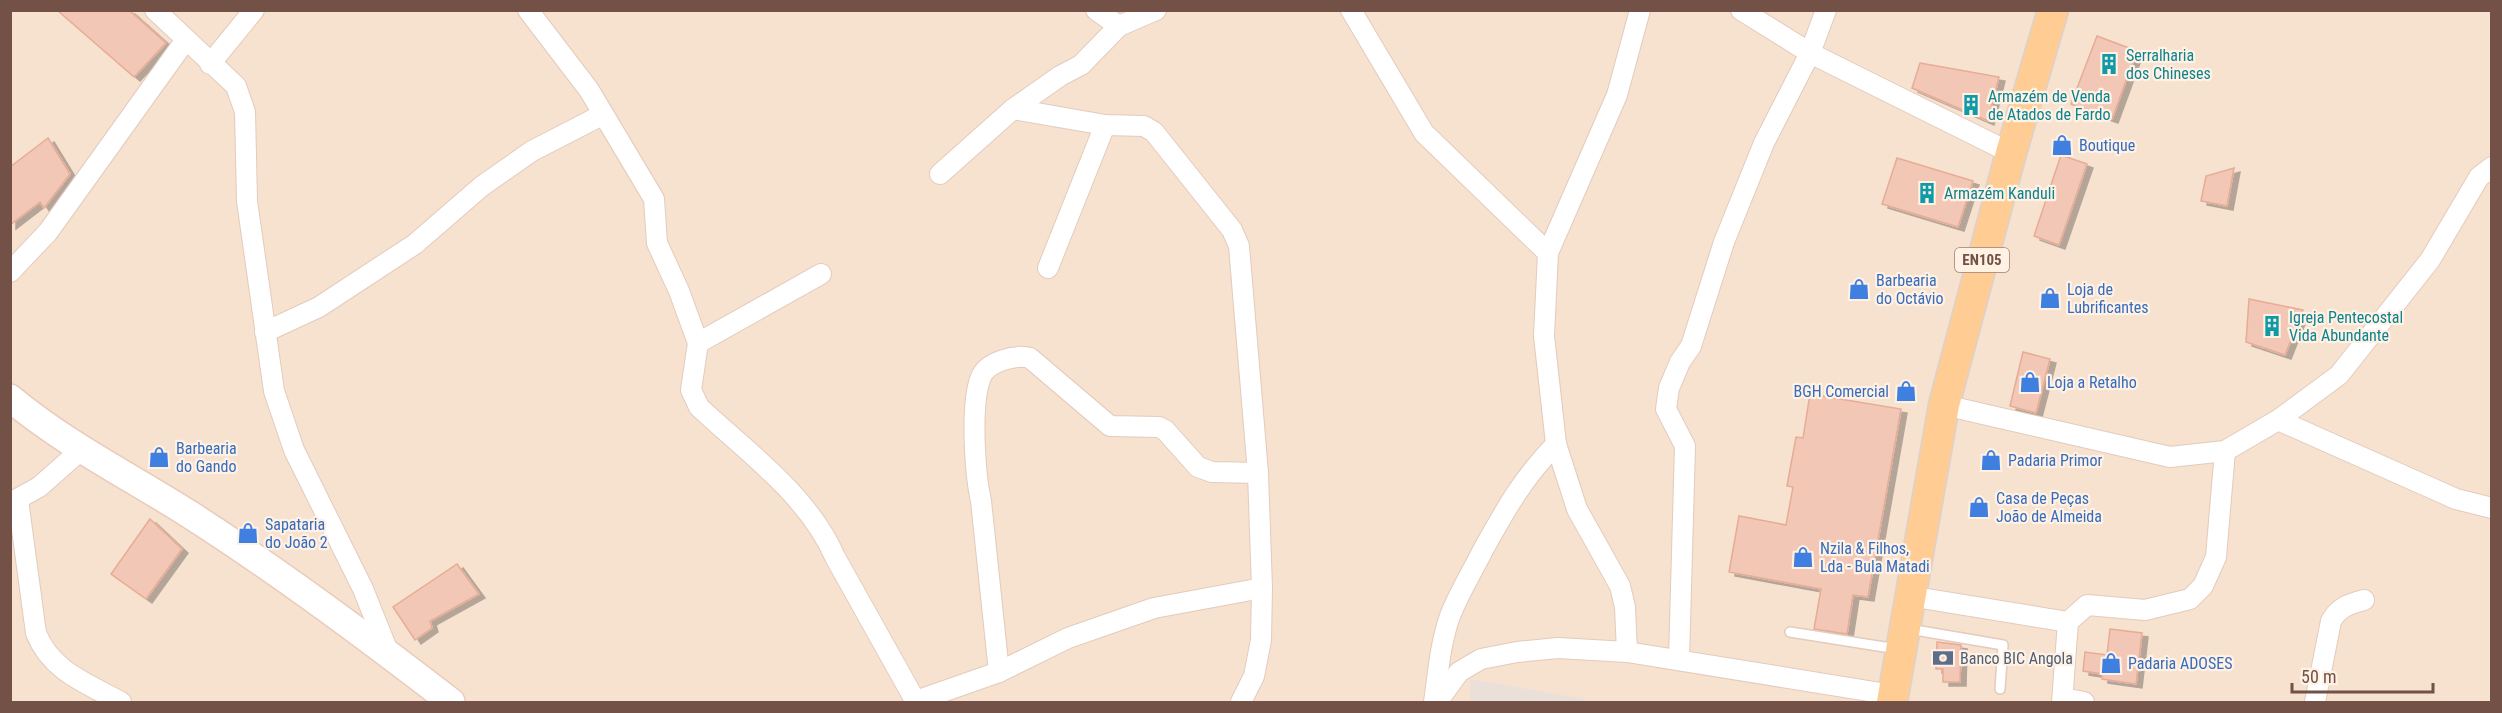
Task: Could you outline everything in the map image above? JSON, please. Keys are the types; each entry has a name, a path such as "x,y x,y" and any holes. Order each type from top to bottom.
{"main road":[{"name":"EN105","path":"1893,699 1909,596 1944,405 2011,153 2053,10"},
{"path":"10,398 81,450 189,514 389,654 452,702"}],"street":[{"path":"155,10 185,41 236,86 245,112 247,201 274,391 294,450 363,589 389,654"},
{"path":"210,64 255,10"},
{"path":"528,10 561,50 654,199 657,243 679,291 698,343 691,390 694,399 699,407 804,505 825,535 916,702 999,672 1068,638 1154,608 1262,588"},
{"path":"1096,10 1119,26"},
{"path":"940,174 1013,109 1060,76 1081,66 1119,26 1156,10"},
{"path":"1351,10 1424,134 1548,253"},
{"path":"1627,652 1625,607 1620,586 1577,509 1556,444 1544,336 1548,253 1617,95 1640,10"},
{"path":"1741,10 1810,53 2011,153"},
{"path":"1679,659 1685,446 1666,409 1669,388 1680,362 1691,345 1724,242 1764,143 1810,53 1826,10"},
{"path":"10,272 48,232 185,41"},
{"path":"1013,109 1105,125 1144,126 1154,132 1232,230 1239,246 1258,473 1262,588 1261,640 1254,676 1241,702"},
{"path":"265,332 319,307 415,244 482,186 531,151 602,115"},
{"path":"1048,268 1105,125"},
{"path":"1944,405 2170,457 2225,451 2278,420 2339,375 2430,260 2479,177 2492,167"},
{"path":"698,343 822,274"},
{"path":"999,672 976,466 975,437 978,389 981,377 993,364 1018,357 1030,358 1110,426 1159,427 1165,430 1198,467 1212,472 1258,473"},
{"path":"2278,420 2456,499 2492,508"},
{"path":"1436,702 1447,626 1465,583 1507,504 1527,474 1556,444"},
{"path":"81,450 39,487 14,501 36,633 44,652 57,666 121,702"},
{"path":"2084,702 2062,700 2068,622 2087,605 2145,610 2190,599 2203,586 2216,557 2225,451"},
{"path":"1909,596 2068,622"},
{"path":"2315,702 2331,621 2345,605 2364,600"},
{"path":"1436,702 1459,672 1481,658 1558,648 1627,652 1679,659 1893,699"}],"lane":[{"path":"1790,632 2003,645 2000,689"}],"shaded area":[{"path":"10,11 2491,11 2491,702 11,702"},
{"path":"1470,679 1584,699 1584,702 1470,702"}],"building":[{"path":"57,10 129,10 166,43 134,77"},
{"name":"Serralharia dos Chineses","path":"2097,36 2137,51 2112,119 2071,104"},
{"name":"Armazém de Venda de Atados de Fardo","path":"1920,63 1999,77 1988,121 1912,88"},
{"path":"48,138 70,174 44,208 40,202 10,225 10,167"},
{"path":"2061,155 2087,164 2059,245 2034,236"},
{"name":"Armazém Kanduli","path":"1897,158 1973,181 1958,227 1882,204"},
{"path":"2234,168 2227,206 2201,201 2206,176"},
{"name":"Igreja Pentecostal Vida Abundante","path":"2249,299 2303,310 2285,355 2246,342"},
{"name":"Loja a Retalho","path":"2023,352 2050,359 2036,413 2010,406"},
{"path":"1810,394 1901,409 1868,597 1853,595 1847,634 1814,629 1821,589 1729,572 1739,516 1786,525 1793,487 1787,486 1796,437 1803,438"},
{"path":"150,519 182,549 146,599 111,574"},
{"path":"457,564 479,594 430,621 432,628 415,640 393,607"},
{"name":"Padaria ADOSES","path":"2110,629 2142,633 2136,684 2102,679 2102,674 2083,671 2085,652 2107,655"},
{"path":"1937,642 1961,645 1960,682 1943,682 1943,669 1936,669"}],"place":[{"name":"Serralharia dos Chineses","path":"2109,64"},
{"name":"Armazém de Venda de Atados de Fardo","path":"1971,105"},
{"name":"Boutique","path":"2062,145"},
{"name":"Armazém Kanduli","path":"1927,193"},
{"name":"Barbearia do Octávio","path":"1859,289"},
{"name":"Loja de Lubrificantes","path":"2050,298"},
{"name":"Igreja Pentecostal Vida Abundante","path":"2272,326"},
{"name":"Loja a Retalho","path":"2030,382"},
{"name":"BGH Comercial","path":"1906,391"},
{"name":"Barbearia do Gando","path":"159,457"},
{"name":"Padaria Primor","path":"1991,460"},
{"name":"Casa de Peças João de Almeida","path":"1979,507"},
{"name":"Sapataria do João 2","path":"248,533"},
{"name":"Nzila & Filhos, Lda - Bula Matadi","path":"1803,557"},
{"name":"Banco BIC Angola","path":"1943,658"},
{"name":"Padaria ADOSES","path":"2111,663"}]}
